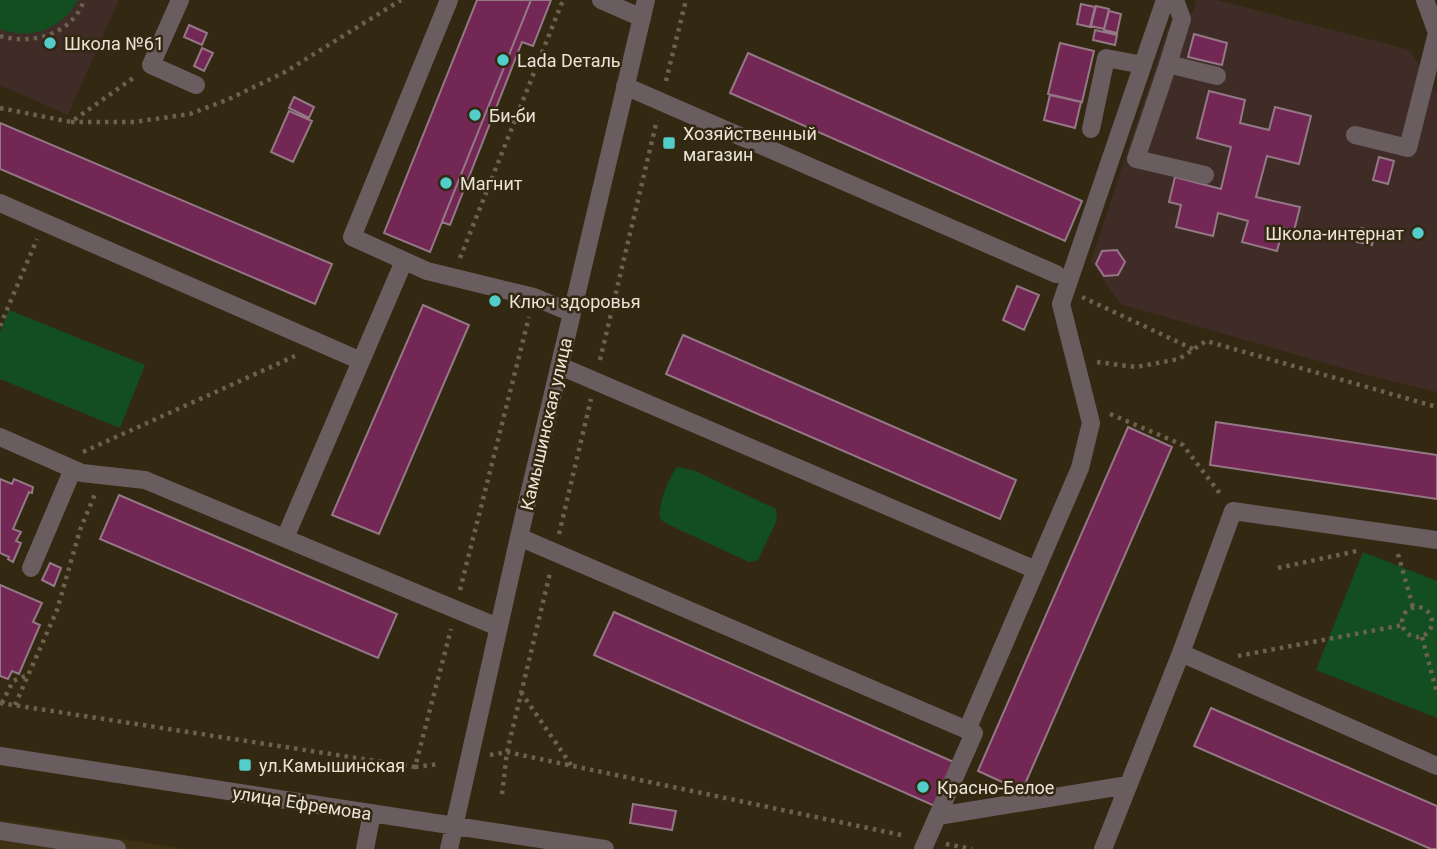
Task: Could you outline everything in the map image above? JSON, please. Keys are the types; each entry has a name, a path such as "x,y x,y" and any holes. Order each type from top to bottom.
{"street":[{"path":"180,0 151,65 196,85"},
{"path":"449,0 352,237 427,271 534,297 572,313"},
{"path":"601,0 642,18"},
{"name":"Камышинская улица","path":"449,849 498,627 646,0"},
{"path":"967,730 1080,468 1088,441 1091,423 1061,304 1165,0"},
{"path":"1175,0 1182,19 1136,159 1205,175"},
{"path":"1355,135 1408,148 1437,33 1425,0"},
{"path":"1091,129 1106,58 1143,65"},
{"path":"1168,64 1217,76"},
{"path":"625,86 1056,274"},
{"path":"0,204 361,361"},
{"path":"285,538 404,261"},
{"path":"560,366 1036,570"},
{"path":"0,437 82,472 145,480 498,627"},
{"path":"31,568 66,466"},
{"path":"1103,849 1181,653 1233,511 1437,540"},
{"path":"519,537 974,733 925,844"},
{"path":"1181,653 1437,766"},
{"name":"улица Ефремова","path":"0,756 605,849"},
{"path":"938,816 1128,785"},
{"path":"365,849 372,813"},
{"path":"0,831 117,849"}],"path":[{"path":"0,36 22,41 40,39 57,32 72,20 84,0"},
{"path":"0,108 71,122 134,122 190,114 285,72 401,0"},
{"path":"458,265 563,0"},
{"path":"71,122 151,65"},
{"path":"0,326 44,223"},
{"path":"1066,290 1193,349"},
{"path":"415,767 534,297"},
{"path":"1075,358 1136,367 1180,359 1206,341 1437,407"},
{"path":"66,466 321,344"},
{"path":"1086,405 1183,445 1233,511"},
{"path":"15,705 57,610 80,530 103,475"},
{"path":"1397,534 1395,543 1413,607"},
{"path":"1279,568 1369,549"},
{"path":"1413,607 1427,610 1434,618 1432,628 1422,637 1408,634 1402,625 1405,612 1413,607"},
{"path":"1202,663 1402,625"},
{"path":"1422,637 1437,693"},
{"path":"29,675 13,681 1,703 415,767 439,764"},
{"path":"521,692 571,766"},
{"path":"502,794 507,752"},
{"path":"489,755 507,752 925,844 972,849"}],"shaded area":[{"name":"Школа №61","path":"0,0 119,0 68,115 0,85"},
{"path":"1196,0 1217,0 1410,50 1433,90 1437,91 1437,392 1366,375 1120,304 1091,261 1168,28 1193,12"},
{"path":"0,820 185,849 0,849"}],"green space":[{"path":"0,0 78,0 54,25 45,30 23,34 0,29"},
{"path":"9,310 145,365 120,428 0,379 0,332"},
{"path":"677,467 693,470 776,509 777,520 758,560 749,562 665,523 660,518 664,492"},
{"path":"1363,552 1437,581 1437,718 1316,670"}],"building":[{"path":"477,0 531,0 430,252 384,233"},
{"path":"531,0 551,0 533,46 522,42 450,225 442,222"},
{"path":"1081,4 1095,7 1090,27 1077,24"},
{"path":"1096,6 1109,9 1104,29 1091,26"},
{"path":"1109,11 1121,14 1117,33 1104,30"},
{"path":"189,25 207,33 202,45 184,37"},
{"path":"1095,30 1117,35 1115,45 1093,40"},
{"path":"1194,34 1227,43 1222,65 1188,57"},
{"path":"1060,43 1094,51 1082,102 1048,94"},
{"path":"202,48 213,53 204,71 194,66"},
{"path":"748,53 1082,201 1065,241 730,93"},
{"path":"1209,91 1245,100 1240,123 1269,130 1275,107 1311,116 1299,164 1267,156 1256,197 1300,207 1294,231 1283,228 1277,251 1242,242 1248,221 1218,213 1213,236 1176,227 1181,205 1169,202 1175,177 1221,189 1231,147 1197,138"},
{"path":"1050,95 1081,102 1075,128 1044,120"},
{"path":"294,97 314,107 309,118 289,108"},
{"path":"289,111 312,121 293,162 271,152"},
{"path":"0,123 332,264 315,304 0,169"},
{"path":"1379,157 1394,161 1388,184 1373,180"},
{"path":"1361,228 1375,231 1372,245 1357,242"},
{"path":"1117,250 1125,262 1118,275 1104,276 1096,264 1102,251"},
{"path":"1017,286 1039,295 1024,330 1003,320"},
{"path":"423,305 469,325 379,534 332,515"},
{"path":"683,335 1016,480 1000,519 666,374"},
{"path":"1216,422 1437,455 1437,499 1210,465"},
{"path":"1128,427 1172,447 1022,791 978,771"},
{"path":"0,479 12,484 14,479 33,487 13,529 21,532 16,541 21,543 13,562 0,553"},
{"path":"119,495 397,614 378,658 100,539"},
{"path":"50,563 61,568 54,586 42,580"},
{"path":"0,585 42,603 33,622 40,625 19,674 12,671 8,679 0,676"},
{"path":"614,612 956,763 937,807 594,655"},
{"path":"1211,708 1437,806 1437,849 1431,849 1194,746"},
{"path":"633,804 676,811 672,830 630,823"}],"place":[{"name":"Школа №61","path":"50,43"},
{"name":"Lada Dеталь","path":"503,60"},
{"name":"Би-би","path":"475,115"},
{"name":"Хозяйственный магазин","path":"669,143"},
{"name":"Магнит","path":"446,183"},
{"name":"Школа-интернат","path":"1418,233"},
{"name":"Ключ здоровья","path":"495,301"},
{"name":"ул.Камышинская","path":"245,765"},
{"name":"Красно-Белое","path":"923,787"}]}
